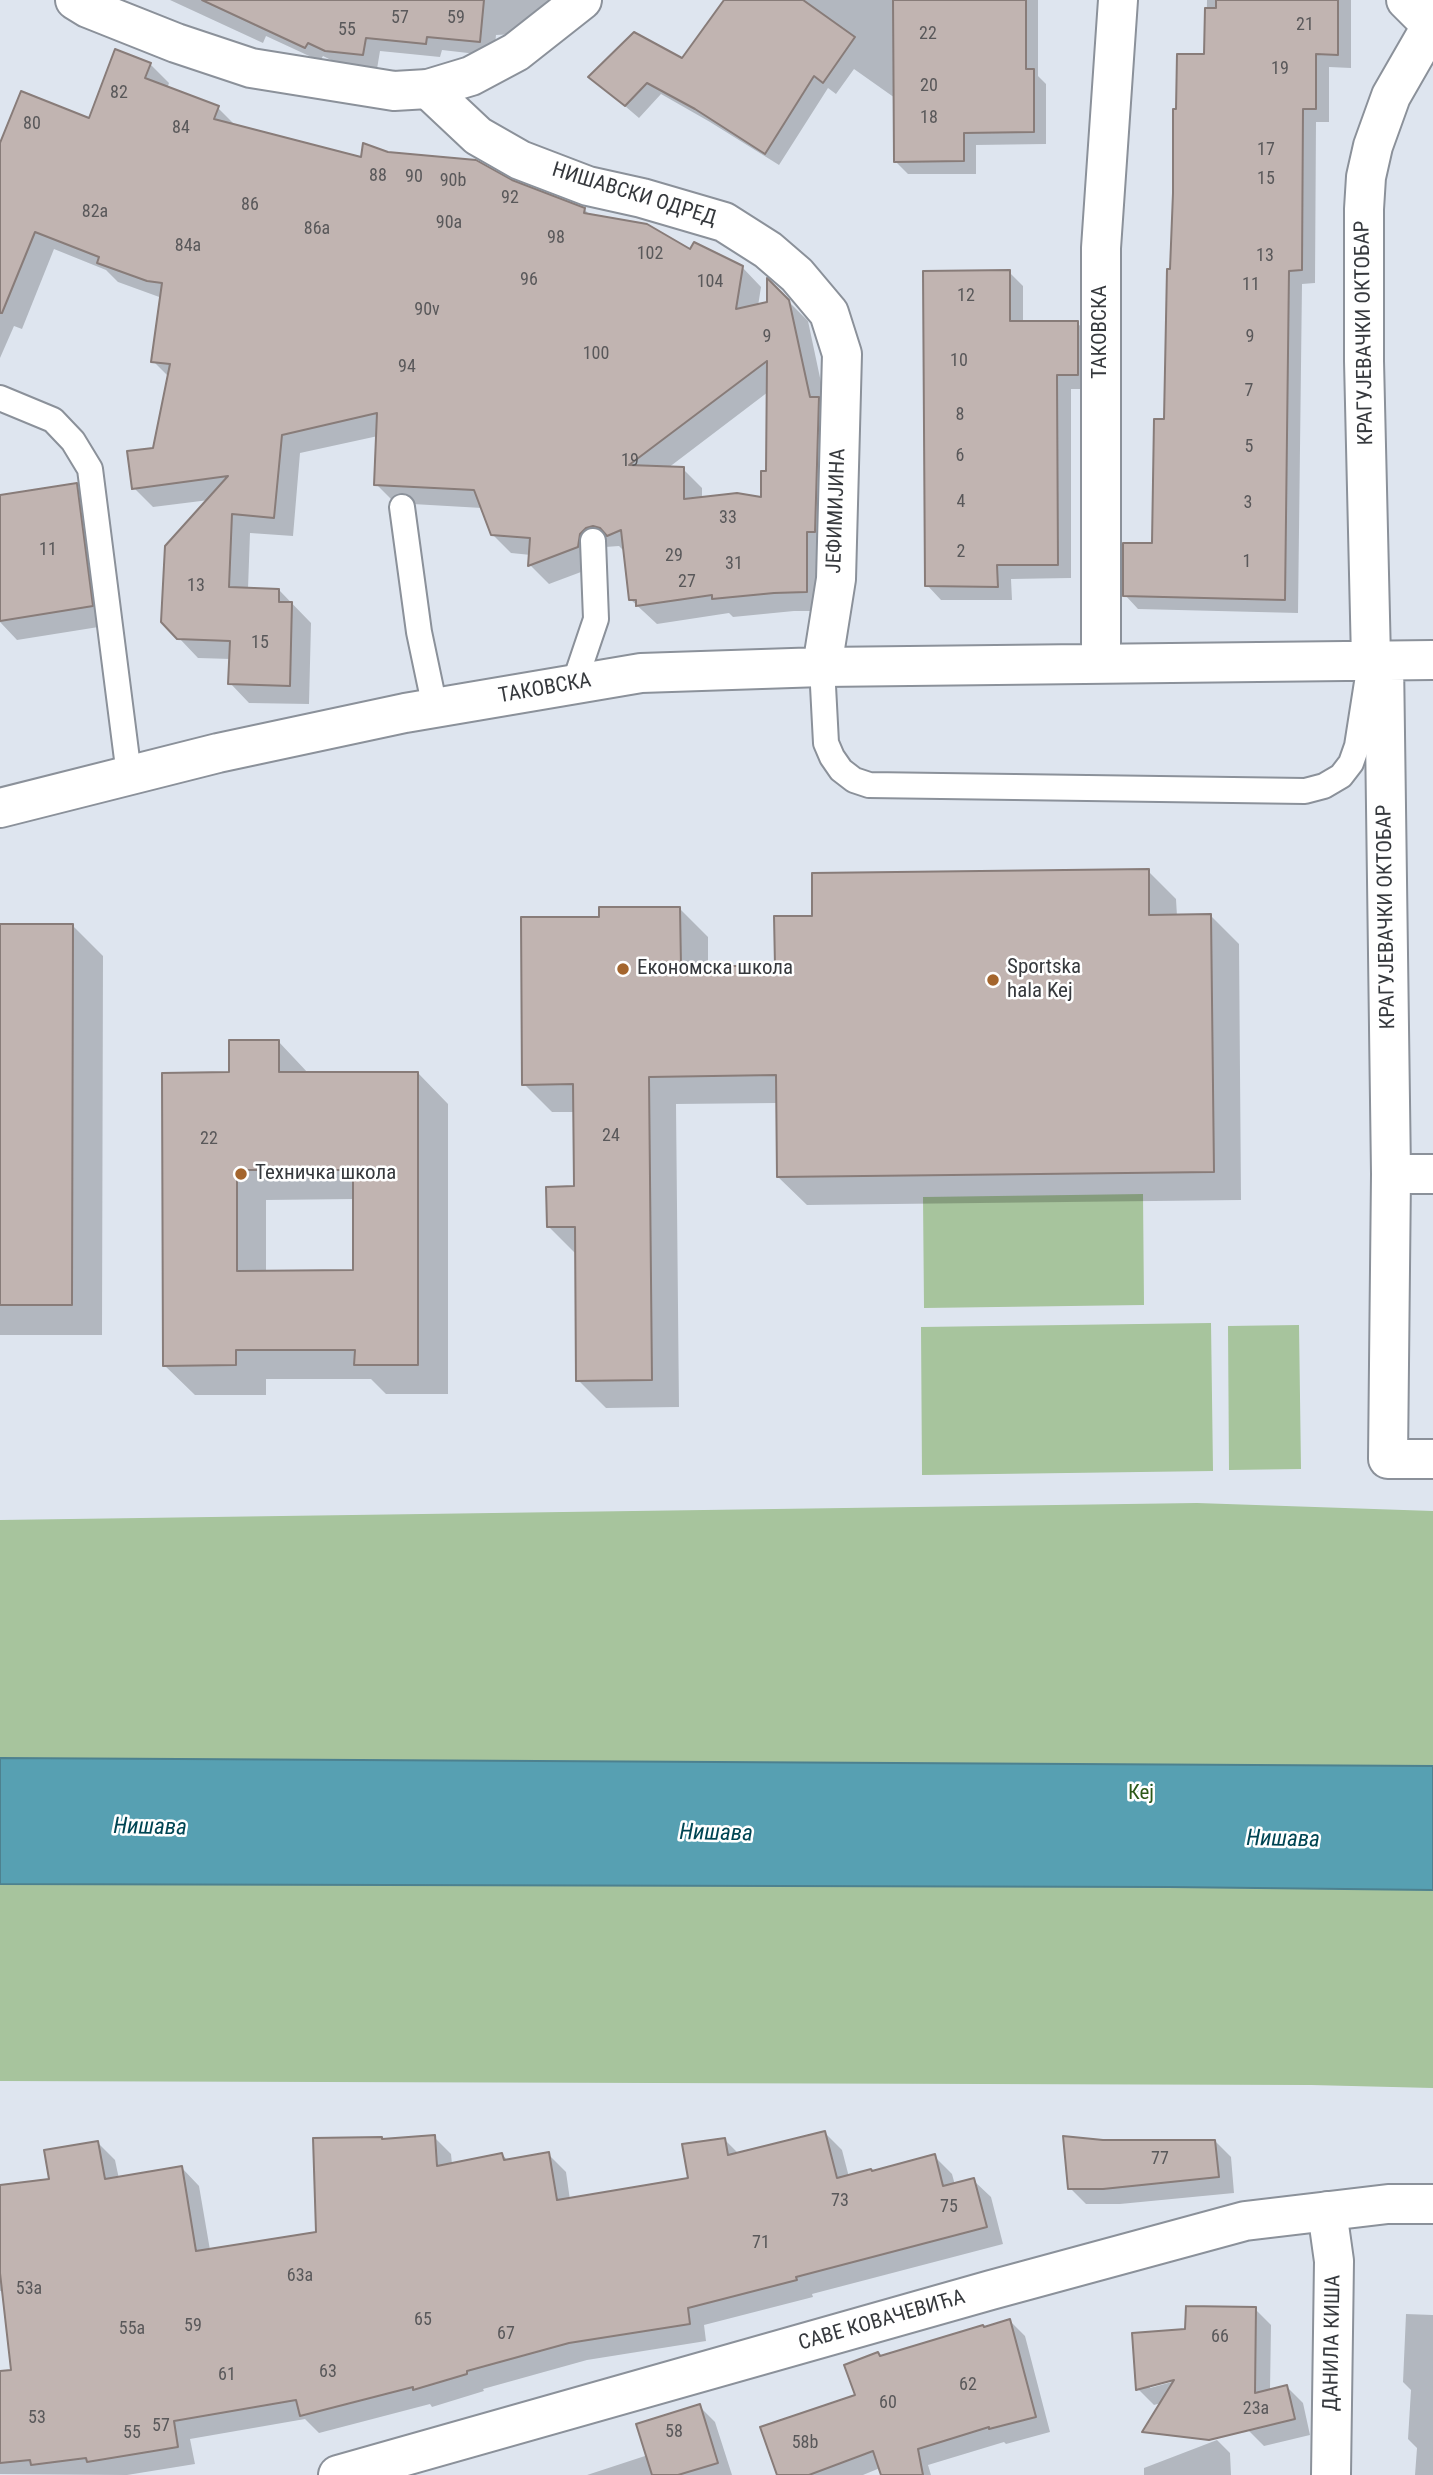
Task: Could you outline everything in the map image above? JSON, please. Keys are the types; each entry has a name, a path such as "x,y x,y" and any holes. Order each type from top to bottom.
{"street":[{"path":"75,0 176,43 251,68 394,91 428,89 471,76 516,52 582,0"},
{"name":"ТАКОВСКА","path":"1101,664 1101,248 1118,0"},
{"name":"КРАГУЈЕВАЧКИ ОКТОБАР","path":"1424,16 1386,106 1366,177 1364,361 1377,660 1391,1174 1388,1459 1433,1459"},
{"name":"НИШАВСКИ ОДРЕД","path":"428,89 478,136 520,160 588,186 642,198 724,222 768,250 797,275 829,313 842,354"},
{"name":"ЈЕФИМИЈИНА","path":"822,667 836,579 842,354"},
{"name":"ТАКОВСКА","path":"0,808 218,752 405,713 641,673 822,667 1433,660"},
{"path":"1391,1174 1433,1174"},
{"name":"САВЕ КОВАЧЕВИЋА","path":"338,2475 978,2293 1245,2221 1388,2204 1433,2204"},
{"name":"ДАНИЛА КИША","path":"1327,2211 1334,2261 1331,2475"}],"lane":[{"path":"0,398 53,420 73,441 90,469 129,775"},
{"path":"402,507 419,632 435,708"},
{"path":"574,684 596,619 593,541"},
{"path":"822,667 826,743 841,770 854,780 869,785 1306,791 1324,786 1341,776 1352,763 1377,660"}],"green space":[{"path":"1143,1194 1144,1305 924,1308 923,1197"},
{"path":"1211,1323 1213,1471 922,1475 921,1327"},
{"path":"1299,1325 1301,1469 1229,1470 1228,1326"},
{"name":"Кеј","path":"1197,1503 1433,1511 1433,2088 1311,2085 0,2081 0,1520"}],"water":[{"name":"Нишава","path":"0,1758 1433,1766 1433,1890 0,1884"}],"building":[{"path":"202,0 484,0 480,42 427,37 426,44 366,38 363,55 325,51 308,43 305,48"},
{"path":"724,0 803,0 855,37 823,83 814,76 765,154 695,109 647,83 625,106 588,77 634,32 682,58"},
{"path":"893,0 1026,0 1026,69 1034,69 1034,132 964,133 964,161 894,162"},
{"path":"1216,0 1338,0 1338,55 1316,54 1316,109 1303,109 1302,270 1289,271 1285,600 1123,596 1123,543 1152,543 1154,419 1164,419 1167,269 1170,269 1173,109 1176,109 1177,54 1204,54 1205,8 1216,8"},
{"path":"115,49 151,63 145,78 219,106 214,119 361,157 363,143 388,152 476,160 512,180 585,208 584,213 647,224 690,249 694,242 743,266 736,309 767,302 767,278 789,300 810,397 819,397 815,532 807,532 807,592 712,599 712,595 636,606 636,600 629,600 621,530 607,536 600,528 593,526 580,534 578,547 528,566 530,538 491,535 474,490 374,485 377,413 282,435 274,518 232,514 229,587 279,589 279,602 292,602 290,686 228,684 230,641 177,639 161,622 165,546 228,476 132,489 127,451 153,448 170,364 151,362 162,283 147,281 97,263 99,257 35,232 0,313 0,143 21,91 89,118","holes":["767,361 766,471 761,471 761,497 737,493 684,499 684,467 629,465"]},
{"path":"1010,270 1010,321 1078,321 1078,375 1057,375 1058,565 997,565 998,587 925,586 923,271"},
{"path":"77,483 93,606 0,621 0,495"},
{"name":"Sportska hala Kej","path":"1149,869 1149,915 1211,914 1214,1172 777,1177 776,1075 649,1077 652,1380 576,1381 575,1227 547,1227 546,1187 574,1186 573,1084 522,1085 521,917 599,917 599,907 680,907 681,966 775,966 774,916 812,916 812,873"},
{"path":"0,924 73,924 72,1305 0,1305"},
{"path":"229,1040 279,1040 279,1072 418,1072 418,1365 354,1365 355,1350 236,1350 236,1365 163,1366 162,1073 229,1072","holes":["237,1170 353,1170 353,1270 237,1271"]},
{"path":"825,2131 837,2178 935,2154 943,2186 974,2178 987,2227 688,2308 690,2324 569,2343 467,2371 467,2374 413,2390 413,2387 300,2416 296,2400 174,2421 178,2447 87,2462 86,2458 31,2465 30,2460 0,2463 0,2371 11,2370 0,2273 0,2185 49,2179 44,2150 98,2141 105,2179 182,2166 196,2251 316,2232 313,2138 382,2139 435,2135 437,2166 502,2153 504,2160 549,2152 557,2200 688,2178 682,2144 725,2138 728,2155"},
{"path":"1063,2136 1103,2140 1215,2140 1219,2177 1103,2189 1068,2189"},
{"path":"1186,2306 1256,2307 1255,2393 1287,2385 1295,2419 1209,2440 1142,2432 1174,2380 1136,2390 1132,2333 1185,2329"},
{"path":"1010,2319 1036,2417 989,2427 918,2449 923,2475 881,2475 873,2451 809,2475 777,2475 760,2427 855,2395 844,2365 878,2352 880,2356"},
{"path":"700,2404 718,2463 678,2475 652,2475 636,2424"}],"place":[{"name":"Економска школа","path":"623,969"},
{"name":"Sportska hala Kej","path":"993,980"},
{"name":"Техничка школа","path":"241,1174"}]}
